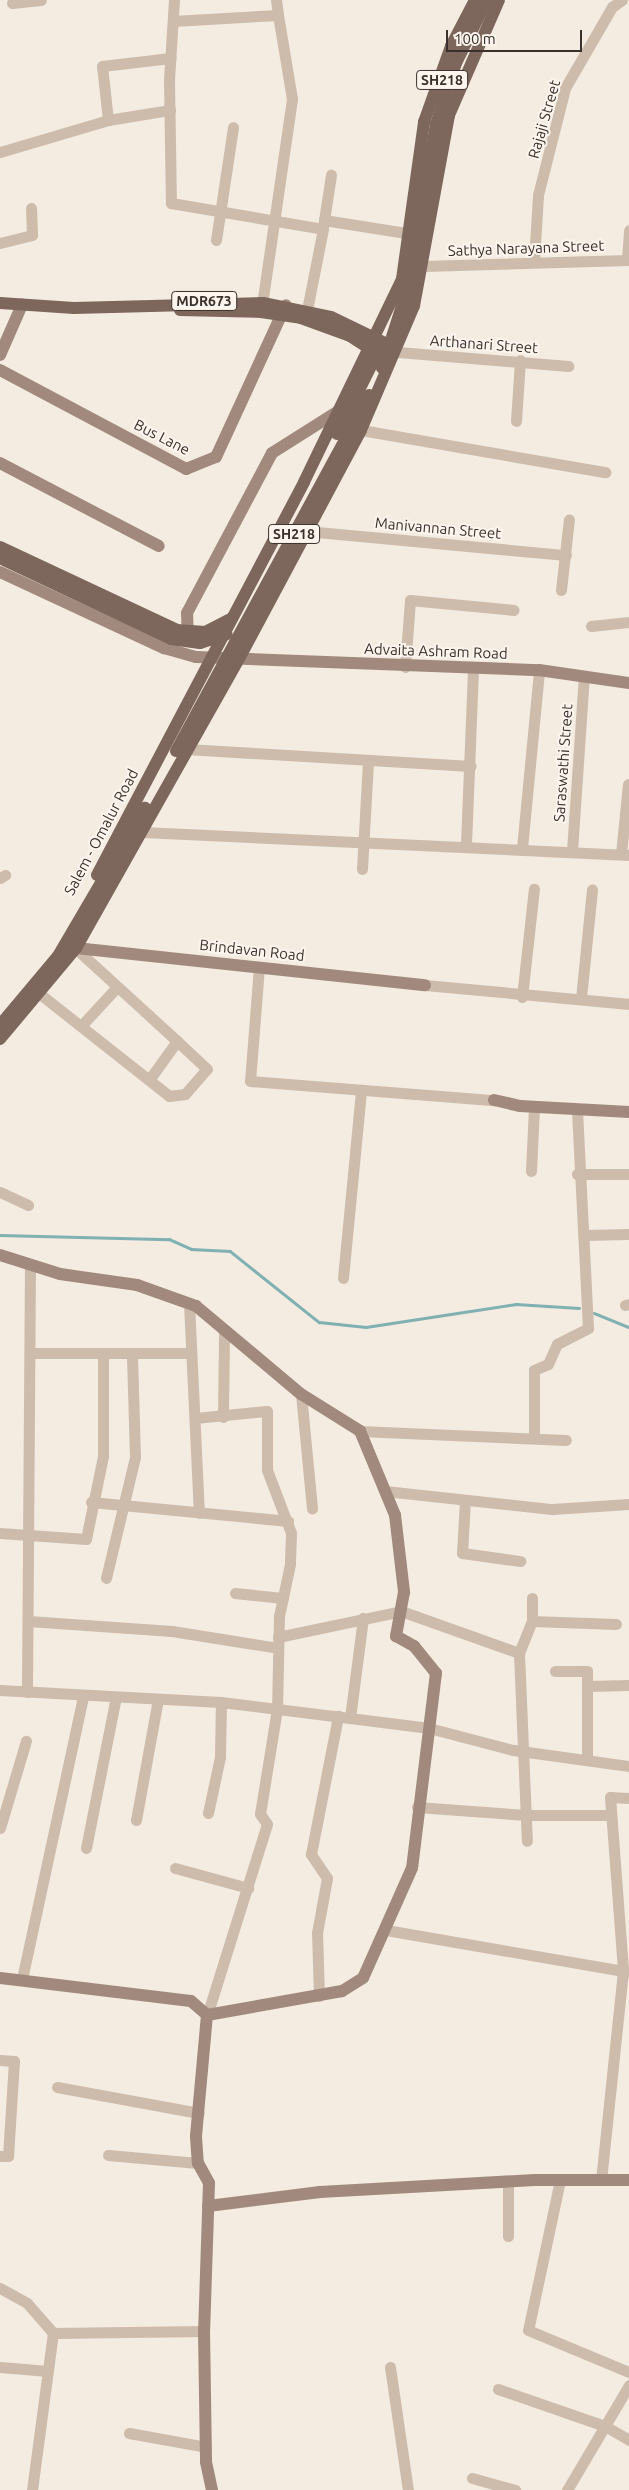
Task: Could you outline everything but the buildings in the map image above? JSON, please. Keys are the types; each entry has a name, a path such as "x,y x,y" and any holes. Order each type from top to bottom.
{"main road":[{"path":"212,660 374,343 402,279 406,233 424,122 465,0"},
{"path":"443,66 474,0"},
{"name":"SH218","path":"212,660 231,604 411,251 421,165 439,88 479,0"},
{"name":"SH218","path":"0,1025 58,956 85,916 254,608 389,351 413,266 436,124 456,64 487,0"},
{"path":"0,1039 40,994 76,948 142,832 186,749 240,657 361,430 392,365 398,352 424,266 456,84 495,0"},
{"path":"454,97 499,0"},
{"path":"0,547 177,630 205,632 230,620 251,595 370,371 411,251"},
{"name":"MDR673","path":"0,303 21,309 262,307 307,310 374,343 398,352"},
{"path":"0,310 21,309"},
{"path":"285,310 374,343 392,365"},
{"path":"0,558 184,642 223,637 254,608"},
{"name":"Salem - Omalur Road","path":"0,1013 64,937 212,660"}],"street":[{"path":"12,3 41,0"},
{"path":"174,0 170,110 172,203 274,221 406,233"},
{"path":"262,307 292,99 276,0"},
{"name":"Rajaji Street","path":"534,261 538,195 565,88 612,7 622,0"},
{"path":"173,21 278,15"},
{"path":"108,120 102,66 171,58"},
{"path":"0,152 108,120 170,110"},
{"path":"216,240 233,127"},
{"path":"307,310 331,175"},
{"path":"0,243 32,235 31,208"},
{"path":"628,260 629,230"},
{"name":"Sathya Narayana Street","path":"424,266 534,261 628,260"},
{"path":"0,355 21,309"},
{"name":"Bus Lane","path":"0,370 186,469 216,457 285,310"},
{"name":"Arthanari Street","path":"398,352 520,360 568,366"},
{"path":"516,421 520,360"},
{"path":"196,657 188,639 187,613 260,472 272,452 340,410"},
{"path":"361,430 604,472"},
{"path":"0,463 159,546"},
{"path":"561,590 569,519"},
{"name":"Manivannan Street","path":"306,531 566,555"},
{"path":"0,572 164,648 212,660"},
{"path":"405,667 410,600 514,610"},
{"path":"591,626 629,622"},
{"name":"Advaita Ashram Road","path":"212,660 240,657 405,667 539,670 629,683"},
{"path":"466,844 473,669"},
{"path":"522,848 539,670"},
{"name":"Saraswathi Street","path":"572,851 584,676"},
{"path":"186,749 470,766"},
{"path":"362,869 368,761"},
{"path":"142,832 466,844 625,855 628,784"},
{"path":"522,997 534,889"},
{"path":"581,998 592,890"},
{"path":"40,994 169,1096 184,1094 207,1069 64,937"},
{"name":"Brindavan Road","path":"76,948 425,985"},
{"path":"259,968 250,1081 494,1100 534,1107 629,1112"},
{"path":"425,985 522,997 581,998 629,1004"},
{"path":"81,1026 117,987"},
{"path":"149,1080 176,1041"},
{"path":"342,1278 362,1090"},
{"path":"531,1171 534,1107"},
{"path":"534,1437 534,1370 548,1364 557,1344 588,1328 584,1235 577,1174 577,1109"},
{"path":"577,1174 629,1174"},
{"path":"0,1192 28,1205"},
{"path":"584,1235 629,1234"},
{"path":"0,1255 30,1267 137,1285 189,1303 301,1394 360,1431 534,1437 566,1440"},
{"path":"27,1692 30,1267"},
{"path":"189,1303 199,1513"},
{"path":"223,1416 224,1331"},
{"path":"30,1353 191,1353"},
{"path":"0,1533 86,1539 91,1502 103,1456 103,1353"},
{"path":"106,1578 126,1508 136,1457 132,1353"},
{"path":"301,1394 312,1508"},
{"path":"195,1418 267,1411 267,1470 288,1521 290,1564 283,1598 278,1642 276,1709 260,1814 267,1824 207,2015 198,2113 198,2163 208,2183 204,2331 206,2447 212,2490"},
{"path":"207,2015 342,1992 363,1978 412,1868 417,1807 436,1673 414,1646 396,1636 404,1592 395,1516 360,1431"},
{"path":"385,1491 552,1509 629,1504"},
{"path":"465,1500 462,1554 520,1561"},
{"path":"91,1502 126,1508 288,1521"},
{"path":"235,1593 283,1598"},
{"path":"527,1841 525,1752 519,1653 532,1621 532,1598"},
{"path":"28,1621 172,1631 278,1642 363,1618 401,1611 519,1653"},
{"path":"319,1996 317,1933 327,1878 311,1854 344,1717 363,1618"},
{"path":"532,1621 616,1624"},
{"path":"555,1671 587,1671 588,1760"},
{"path":"587,1686 629,1686"},
{"path":"0,1690 221,1702 429,1728 525,1752 629,1766"},
{"path":"22,1979 83,1696"},
{"path":"86,1848 116,1697"},
{"path":"136,1820 158,1699"},
{"path":"208,1813 220,1757 221,1702"},
{"path":"0,1828 26,1741"},
{"path":"601,2180 626,1972 616,1889 610,1797 629,1798"},
{"path":"417,1807 527,1816 611,1815"},
{"path":"175,1868 248,1888"},
{"path":"616,1889 629,1889"},
{"path":"386,1930 626,1972"},
{"path":"0,1978 22,1979 191,2001 207,2015"},
{"path":"0,2060 14,2061 8,2156 0,2156"},
{"path":"57,2087 198,2113"},
{"path":"108,2155 198,2163"},
{"path":"560,2180 528,2330 629,2372"},
{"path":"208,2206 255,2196 508,2182 629,2180"},
{"path":"508,2182 508,2236"},
{"path":"0,2288 27,2303 53,2333 32,2490"},
{"path":"53,2333 204,2331"},
{"path":"0,2367 48,2371"},
{"path":"390,2367 408,2490"},
{"path":"567,2490 629,2386"},
{"path":"498,2389 605,2426 629,2440"},
{"path":"129,2433 206,2447"},
{"path":"472,2478 515,2490"}],"waterway":[{"path":"0,1235 169,1239 191,1249 230,1251 319,1322 366,1327 516,1304 579,1308"},
{"path":"594,1313 629,1327"}]}
